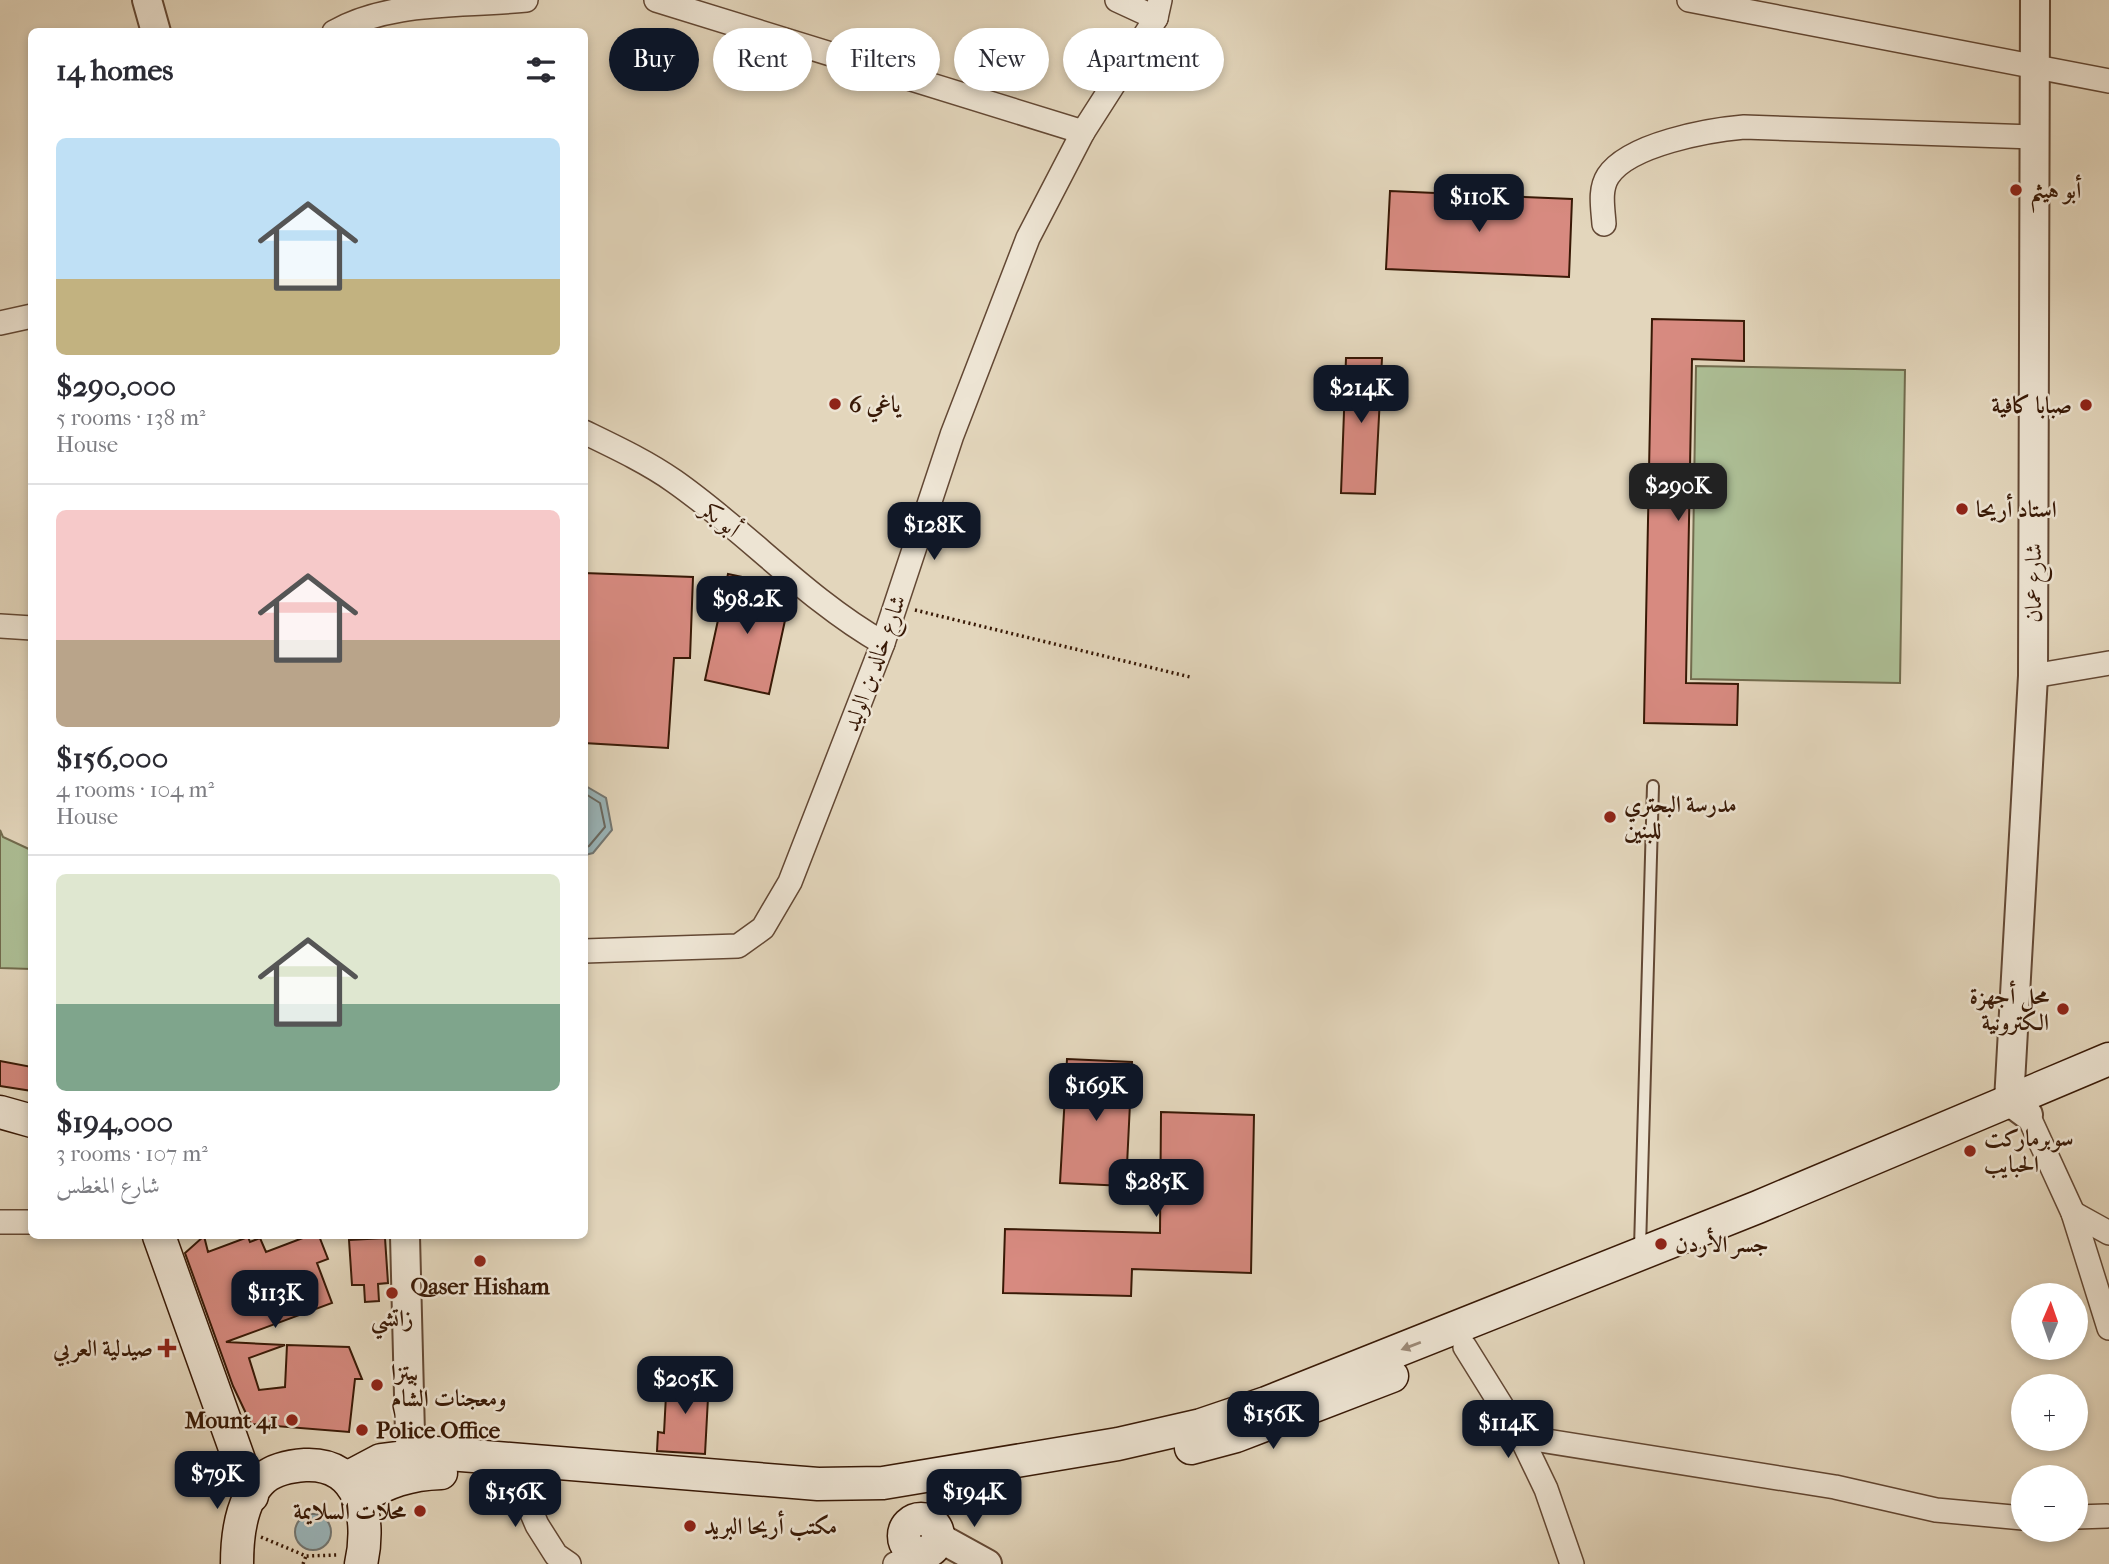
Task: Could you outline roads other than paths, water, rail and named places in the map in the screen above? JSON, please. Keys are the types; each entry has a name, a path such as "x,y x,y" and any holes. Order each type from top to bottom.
{"main road":[{"path":"919,1542 1034,1479 1168,1454 1236,1436 1465,1347 2019,1108 2109,1059"},
{"path":"919,1542 1118,1444 1201,1425 1266,1403 2019,1108 2109,1082"},
{"path":"0,1112 28,1120"},
{"path":"160,1239 252,1496"},
{"path":"220,1408 272,1461 286,1468"},
{"path":"354,1488 384,1483 410,1464 818,1484 919,1542"},
{"path":"237,1564 239,1528 252,1496 265,1478 286,1468 310,1465 327,1468 354,1488 366,1523 362,1558"}],"street":[{"path":"147,0 155,28"},
{"path":"341,28 357,19 382,12 526,0"},
{"path":"656,0 1083,132"},
{"path":"1117,0 1158,9"},
{"path":"1689,0 2035,69 2109,81"},
{"name":"شارع عمان","path":"2019,1108 2033,676 2035,0"},
{"name":"شارع خالد بن الوليد","path":"588,951 738,946 763,928 790,883 883,643 952,435 1028,238 1083,132 1158,9"},
{"path":"1604,224 1602,193 1607,177 1615,168 1658,146 1716,130 1744,127 2034,137"},
{"path":"0,323 28,317"},
{"name":"أبو بكر","path":"588,434 674,481 803,588 854,627 883,643"},
{"path":"0,626 28,628"},
{"path":"2033,676 2109,663"},
{"path":"2019,1108 2074,1213 2109,1328"},
{"path":"2074,1213 2109,1220"},
{"path":"2074,1213 2109,1233"},
{"path":"0,1223 28,1222"},
{"path":"404,1239 410,1464"},
{"path":"1465,1347 1521,1437 1546,1489 1572,1564"},
{"path":"1521,1437 1835,1487 1936,1510 2011,1517"},
{"path":"509,1468 537,1525 562,1561"},
{"path":"2088,1518 2108,1520"},
{"path":"919,1542 987,1564"}],"lane":[{"path":"1640,1255 1653,786"}],"water":[{"path":"588,787 606,798 612,830 593,853 588,854"},
{"path":"313,1514 326,1519 331,1532 326,1545 313,1550 300,1545 295,1532 300,1519"}],"place":[{"name":"أبو هيثم","path":"2016,190"},
{"name":"ياغي 6","path":"835,404"},
{"name":"صبابا كافية","path":"2086,405"},
{"name":"استاد أريحا","path":"1962,509"},
{"name":"مدرسة البحتري للبنين","path":"1610,817"},
{"name":"محل أجهزة الكترونية","path":"2063,1009"},
{"name":"سوبرماركت الحبايب","path":"1970,1151"},
{"name":"جسر الأردن","path":"1661,1244"},
{"name":"Qaser Hisham","path":"480,1261"},
{"name":"زاتشي","path":"392,1293"},
{"name":"صيدلية العربي","path":"167,1348"},
{"name":"بيتزا ومعجنات الشام","path":"377,1385"},
{"name":"Mount 41","path":"292,1420"},
{"name":"Police Office","path":"362,1430"},
{"name":"محلات السلايمة","path":"420,1511"},
{"name":"مكتب أريحا البريد","path":"690,1526"}]}
